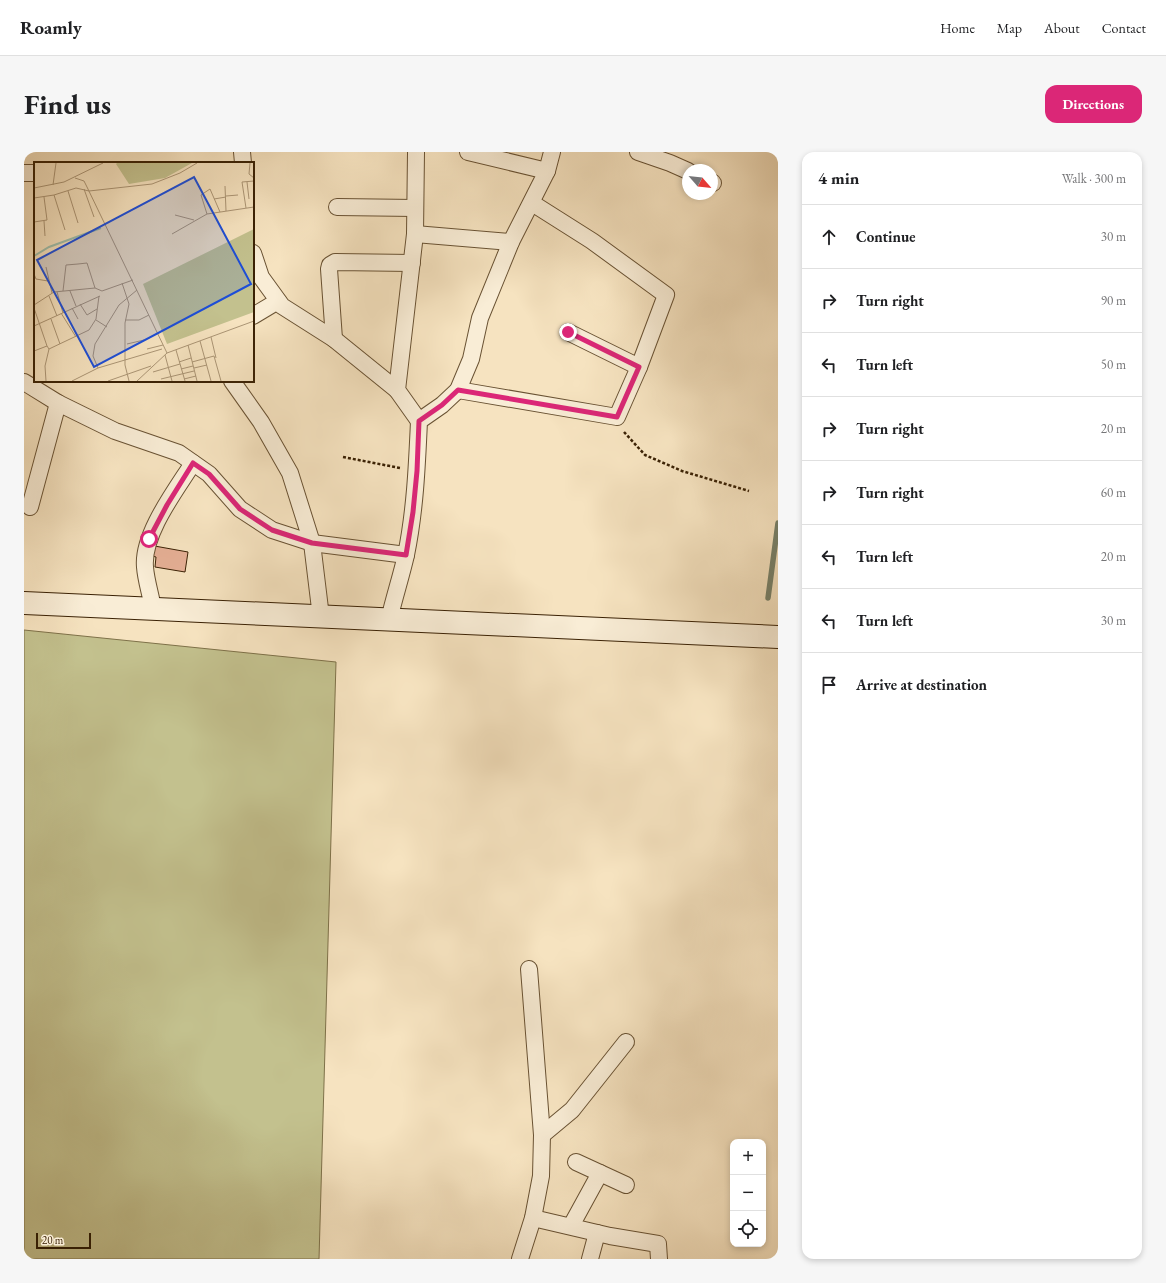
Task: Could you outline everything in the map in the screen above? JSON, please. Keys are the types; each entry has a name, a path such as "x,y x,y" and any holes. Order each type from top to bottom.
{"street":[{"path":"242,152 243,162"},
{"path":"397,390 415,234 416,152"},
{"path":"468,152 548,171"},
{"path":"419,421 442,405 458,390 471,359 480,318 511,242 548,171 552,152"},
{"path":"638,152 682,168"},
{"path":"24,173 34,172"},
{"path":"458,390 617,417 639,367 666,295 592,241 532,203"},
{"path":"337,207 415,208"},
{"path":"415,234 511,242"},
{"path":"254,256 261,277 282,306 334,339 397,390 419,421 417,471 413,512 406,555 389,620"},
{"path":"334,339 329,269 330,265 335,262 412,263"},
{"path":"254,315 278,301"},
{"path":"568,332 639,367"},
{"path":"24,382 58,403 115,431 179,453 209,474 240,509 272,530 312,543 406,555"},
{"path":"233,382 261,422 290,474 312,543 322,617"},
{"path":"30,508 58,403"},
{"path":"153,609 145,566 149,539 167,505 193,463"},
{"path":"24,604 778,637"},
{"path":"520,1259 534,1218 541,1176 542,1134 529,969"},
{"path":"542,1134 572,1110 626,1042"},
{"path":"576,1162 626,1185"},
{"path":"571,1226 600,1173"},
{"path":"534,1218 598,1233 658,1244 659,1259"},
{"path":"590,1259 598,1233"}],"path":[{"path":"617,417 621,429 645,455 682,471 749,491"},
{"path":"343,457 417,471"}],"shaded area":[{"path":"24,630 336,662 319,1259 24,1259"}],"building":[{"path":"149,545 188,552 185,572 155,567 156,557 148,555"}],"waterway":[{"path":"768,598 778,523"}],"route":[{"path":"149,539 167,505 193,463 209,474 240,509 272,530 312,543 406,555 413,512 417,471 419,421 442,405 458,390 617,417 639,367 568,332"}]}
